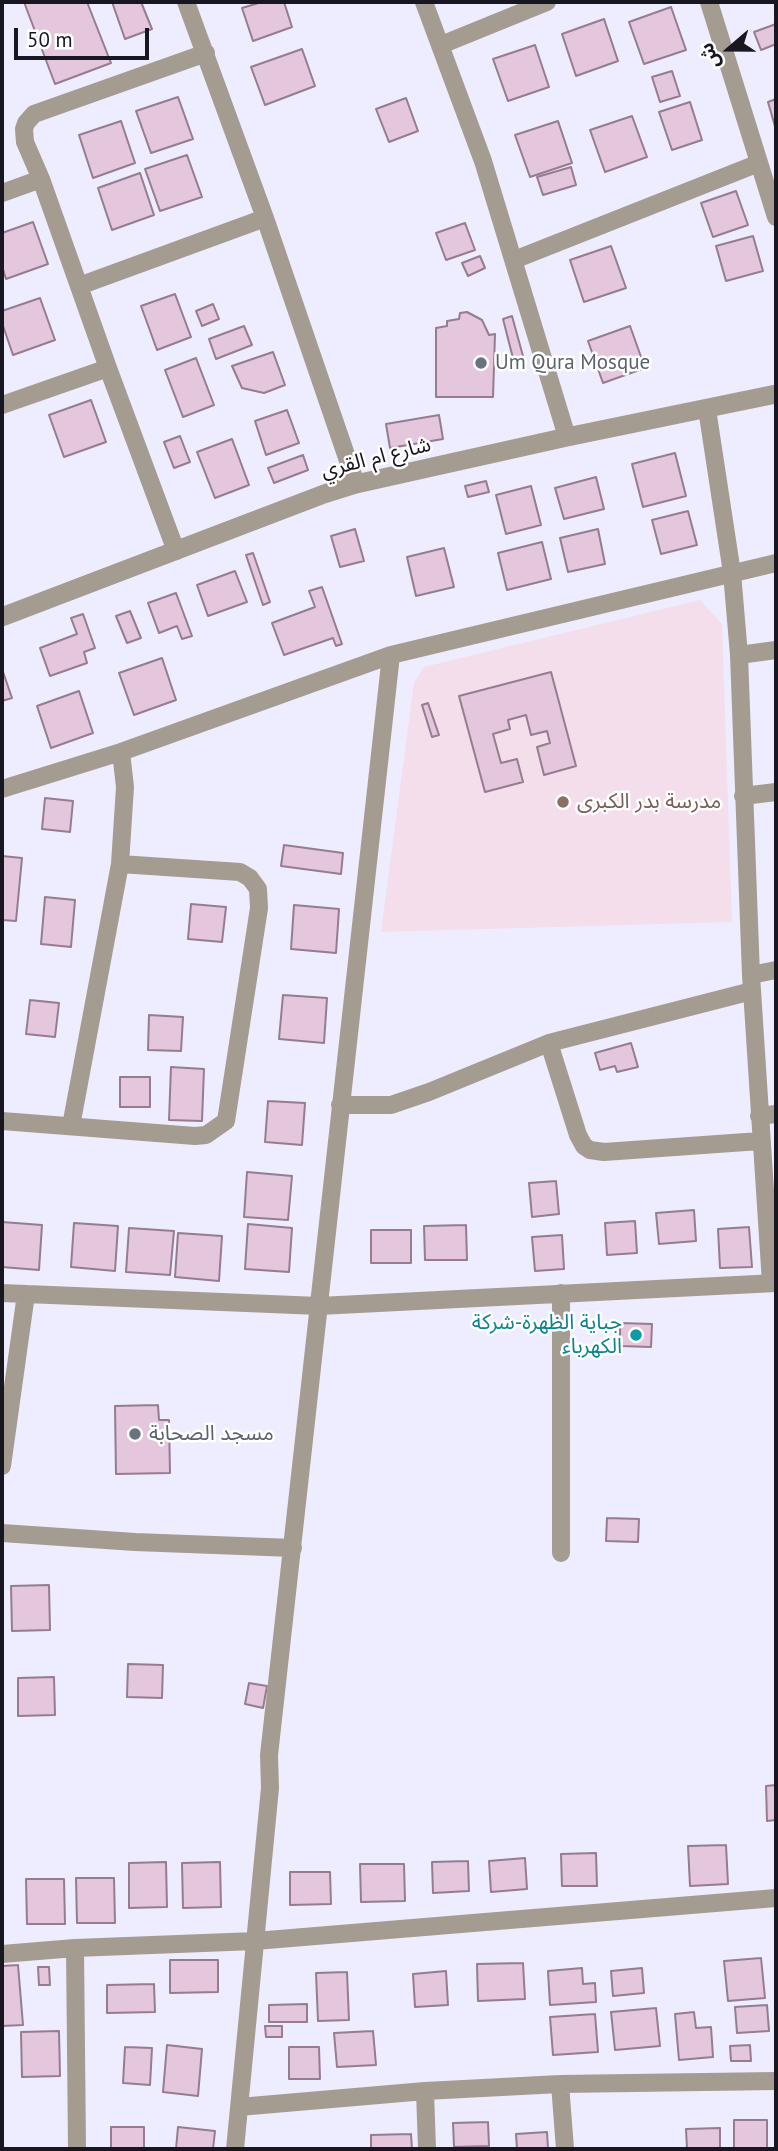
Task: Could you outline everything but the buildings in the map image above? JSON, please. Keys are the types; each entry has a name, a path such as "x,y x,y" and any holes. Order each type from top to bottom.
{"street":[{"path":"186,2 265,218 356,484"},
{"path":"424,2 483,161 567,437"},
{"path":"441,45 547,2"},
{"path":"709,2 776,217"},
{"path":"176,551 24,136 26,123 34,114 206,53"},
{"path":"514,260 760,163"},
{"path":"2,193 41,178"},
{"path":"79,286 265,218"},
{"path":"2,405 108,368"},
{"name":"شارع ام القري","path":"2,617 356,484 776,394"},
{"path":"2,1293 319,1306 774,1283 760,1141 768,1115 751,983 738,655 732,573 706,409"},
{"path":"2,789 121,752 391,655 776,563"},
{"path":"738,655 776,650"},
{"path":"235,2149 270,1788 269,1755 391,655"},
{"path":"71,1126 120,864 125,787 121,752"},
{"path":"743,796 776,792"},
{"path":"2,1121 206,1135 226,1121 260,908 258,889 250,878 240,872 120,864"},
{"path":"340,1105 391,1105 411,1099 549,1043 751,983 776,970"},
{"path":"549,1043 578,1135 584,1146 590,1150 604,1152 760,1141"},
{"path":"561,1293 561,1553"},
{"path":"2,1466 26,1294"},
{"path":"2,1533 135,1542 293,1548"},
{"path":"2,1954 75,1948 255,1941 776,1898"},
{"path":"75,1948 77,2149"},
{"path":"239,2107 425,2091 560,2084 776,2081"},
{"path":"560,2084 565,2149"},
{"path":"425,2091 427,2149"}],"shaded area":[{"name":"مدرسة بدر الكبرى","path":"700,600 722,624 732,922 381,932 414,683 424,667"}],"place":[{"name":"Um Qura Mosque","path":"481,363"},
{"name":"مدرسة بدر الكبرى","path":"563,802"},
{"name":"جباية الظهرة-شركة الكهرباء","path":"636,1335"},
{"name":"مسجد الصحابة","path":"135,1434"}]}
